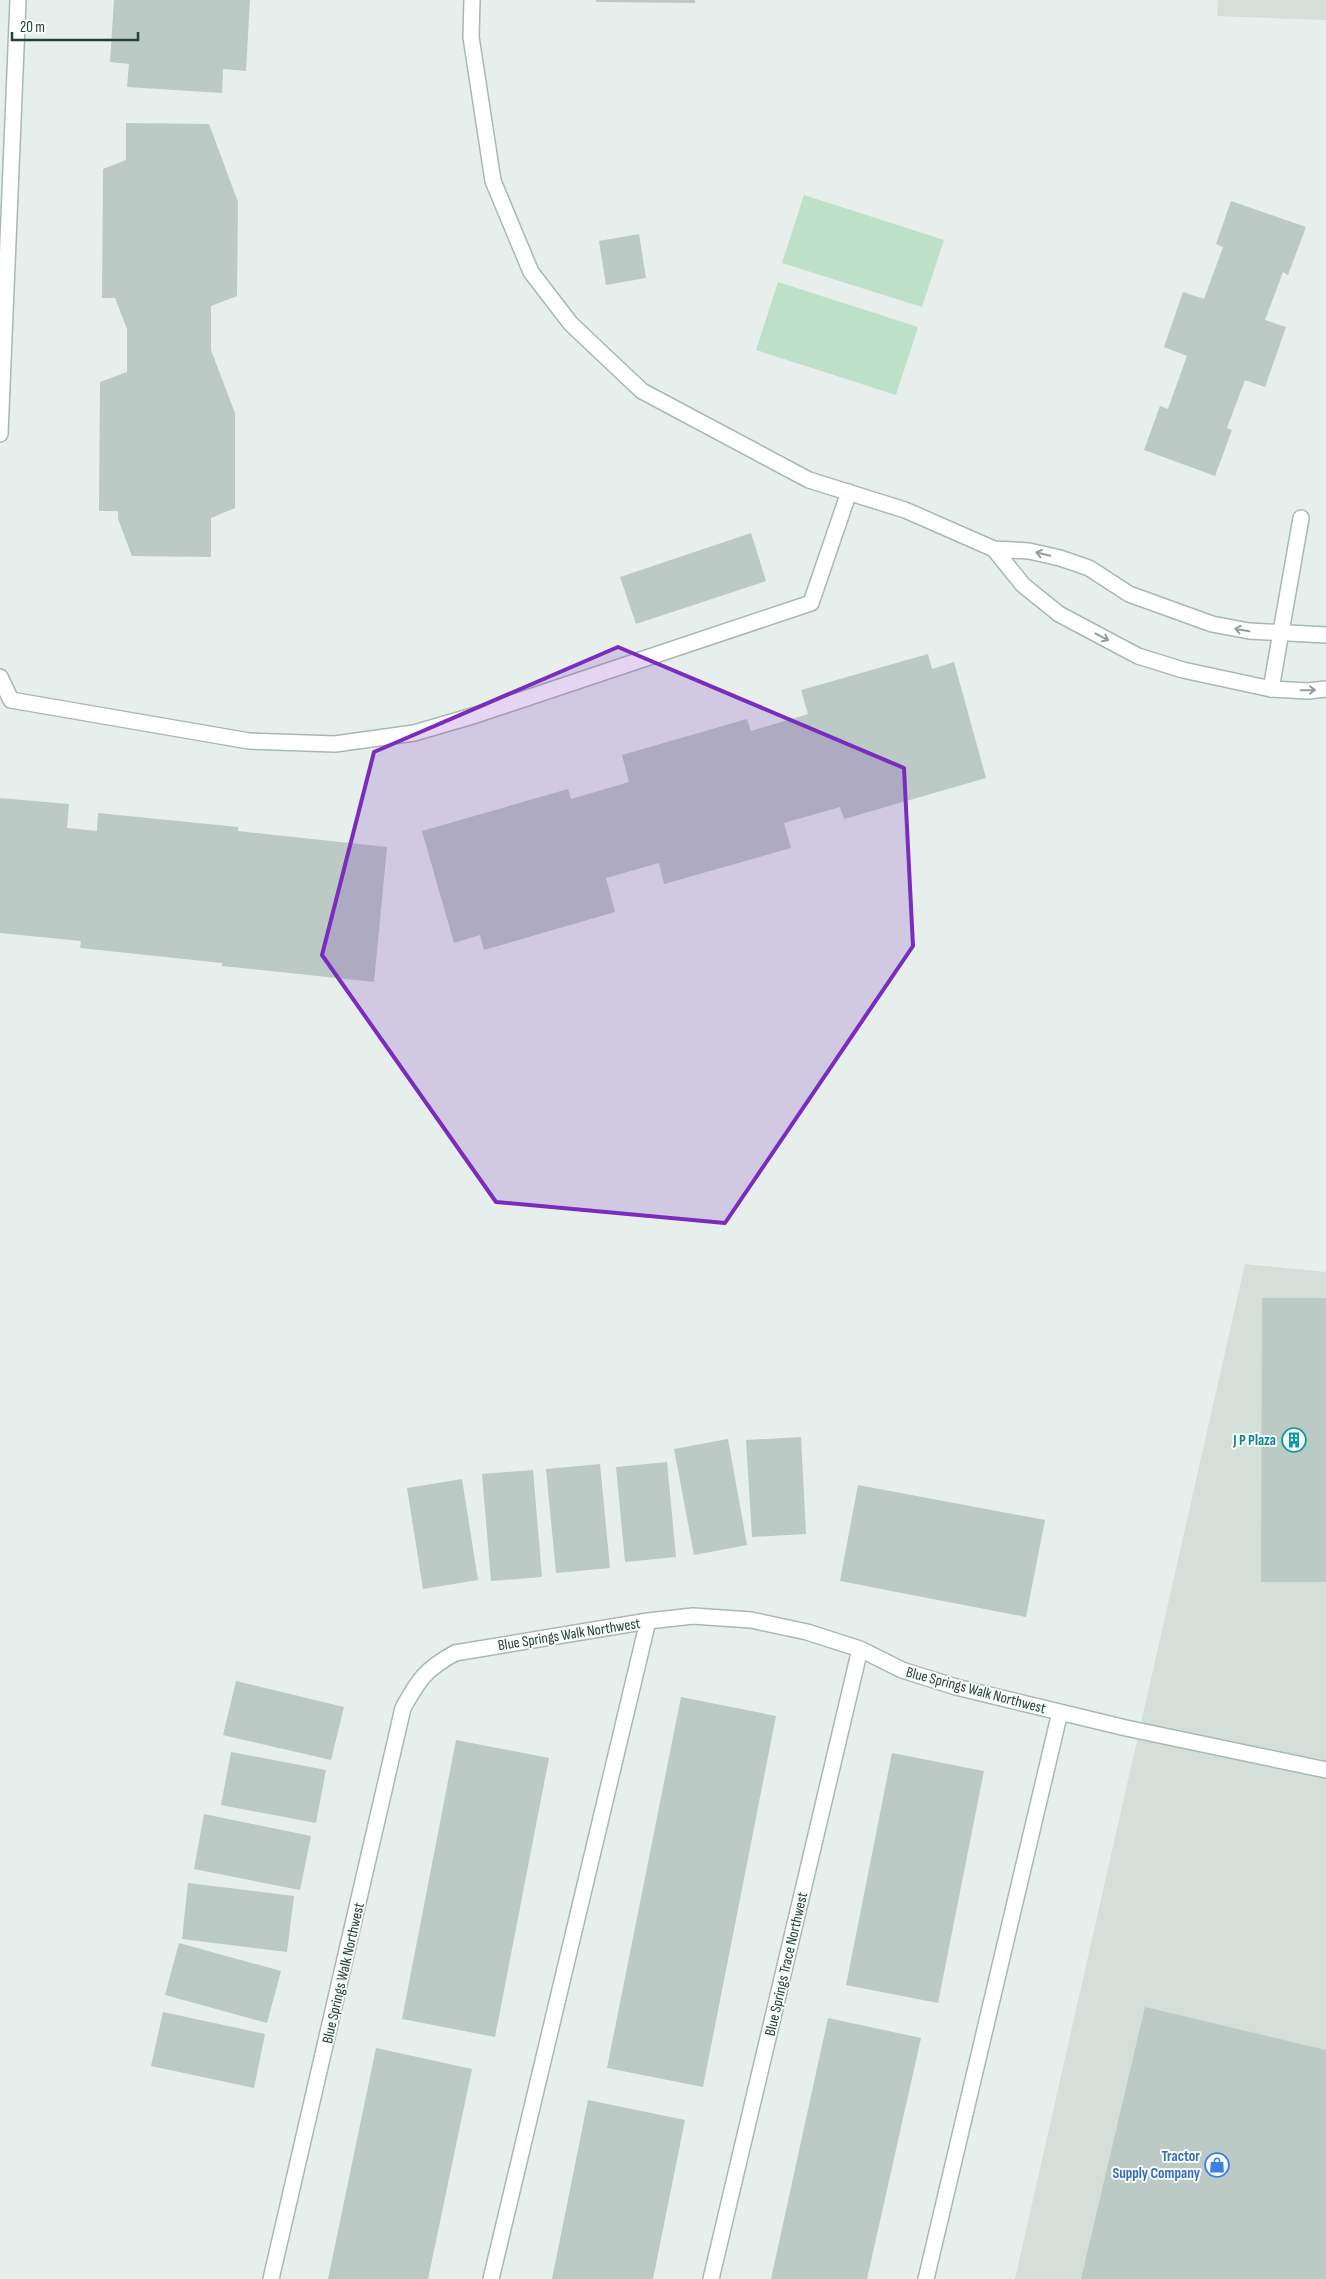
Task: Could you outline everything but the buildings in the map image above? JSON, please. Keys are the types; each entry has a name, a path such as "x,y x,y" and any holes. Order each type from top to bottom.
{"street":[{"path":"0,434 18,0"},
{"path":"472,0 471,37 493,181 531,272 571,324 642,391 809,480 904,510 994,549 1029,551 1060,558 1089,568 1129,594 1212,624 1279,634 1326,635"},
{"path":"0,677 10,700 249,741 335,744 414,733 476,715 811,603 848,492"},
{"path":"1271,689 1279,634 1301,518"},
{"path":"994,549 1023,585 1058,614 1138,656 1183,670 1271,689 1308,691 1326,689"},
{"name":"Blue Springs Walk Northwest","path":"271,2279 403,1708 416,1685 432,1666 455,1652 648,1621 693,1616 750,1620 806,1632 860,1649 902,1670 956,1687 1060,1712 1326,1770"},
{"path":"491,2279 648,1621"},
{"name":"Blue Springs Trace Northwest","path":"711,2279 860,1649"},
{"path":"926,2279 1060,1712"}],"highlighted area":[{"path":"618,647 904,768 913,946 725,1223 496,1202 322,955 374,752"}],"shaded area":[{"path":"1218,0 1326,0 1326,20 1217,16"},
{"path":"1245,1264 1326,1272 1326,2279 1015,2279"}],"green space":[{"path":"804,195 944,240 922,307 782,263"},
{"path":"778,282 918,327 896,395 756,350"}],"place":[{"name":"J P Plaza","path":"1294,1440"},
{"name":"Tractor Supply Company","path":"1217,2165"}]}
